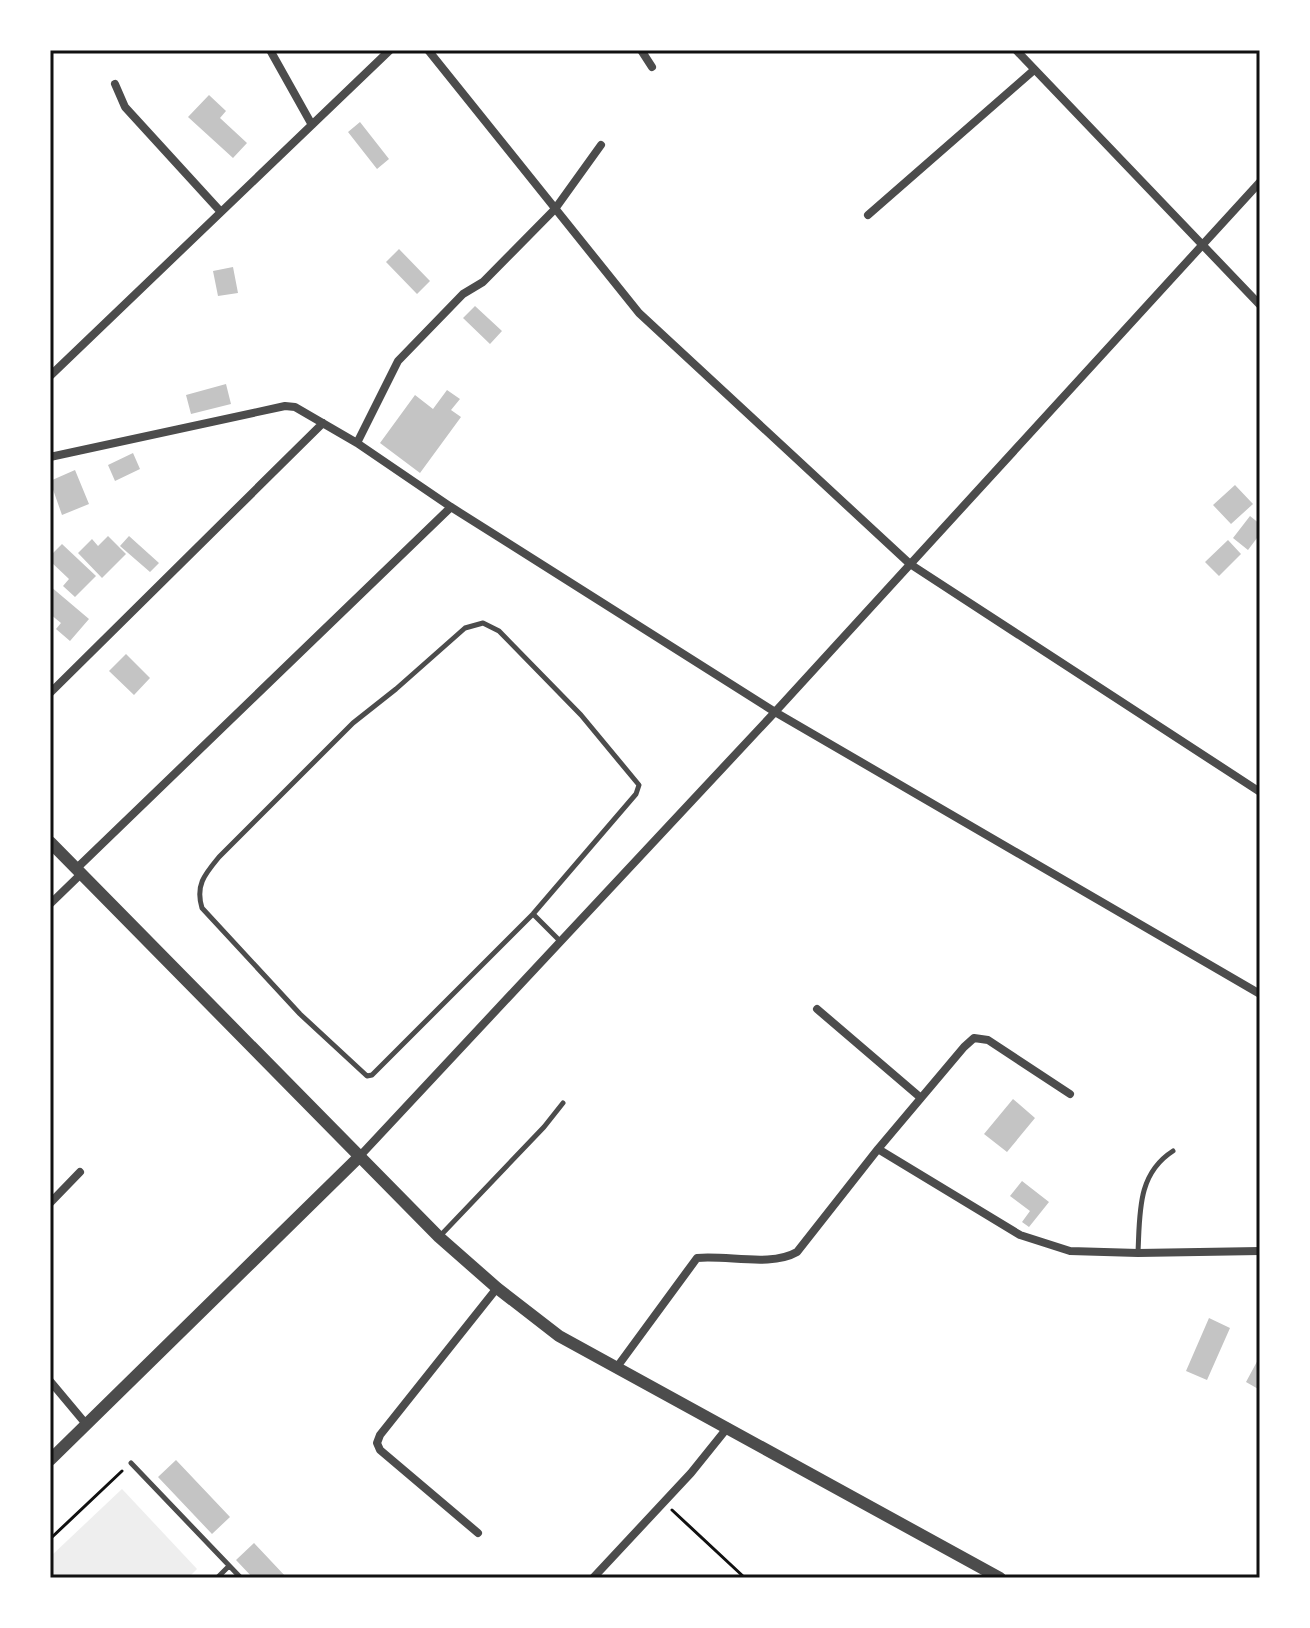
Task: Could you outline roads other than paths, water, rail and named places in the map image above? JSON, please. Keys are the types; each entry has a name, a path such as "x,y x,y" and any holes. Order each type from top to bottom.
{"street":[{"path":"270,50 312,125"},
{"path":"50,376 390,50"},
{"path":"428,50 639,313 910,564 1260,792"},
{"path":"641,50 652,67"},
{"path":"1016,50 1260,305"},
{"path":"868,215 1034,70"},
{"path":"115,84 125,107 221,212"},
{"path":"357,443 398,361 463,294 483,282 555,209 601,145"},
{"path":"50,1460 358,1158 775,712 1260,182"},
{"path":"50,457 285,406 295,407 357,443 451,507 775,712 1260,994"},
{"path":"50,693 323,423"},
{"path":"50,904 451,507"},
{"path":"50,842 358,1158 497,1288 559,1336 1000,1578"},
{"path":"817,1009 921,1098"},
{"path":"617,1367 697,1258 718,1256 784,1260 797,1252 878,1149 974,1038 988,1040 1070,1094"},
{"path":"878,1149 1020,1235 1070,1251 1260,1251"},
{"path":"50,1203 80,1172"},
{"path":"478,1533 380,1450 377,1443 380,1435 497,1288"},
{"path":"50,1381 86,1424"},
{"path":"593,1578 728,1427"}],"lane":[{"path":"483,623 499,631 581,715 639,785 636,794 533,914 372,1075 367,1076 300,1014 202,908 198,896 203,876 219,857 353,723 465,628 483,623"},
{"path":"533,914 560,941"},
{"path":"439,1237 563,1103"},
{"path":"1138,1253 1140,1200 1145,1184 1162,1158 1173,1151"},
{"path":"131,1463 241,1578"},
{"path":"217,1578 229,1566"}]}
